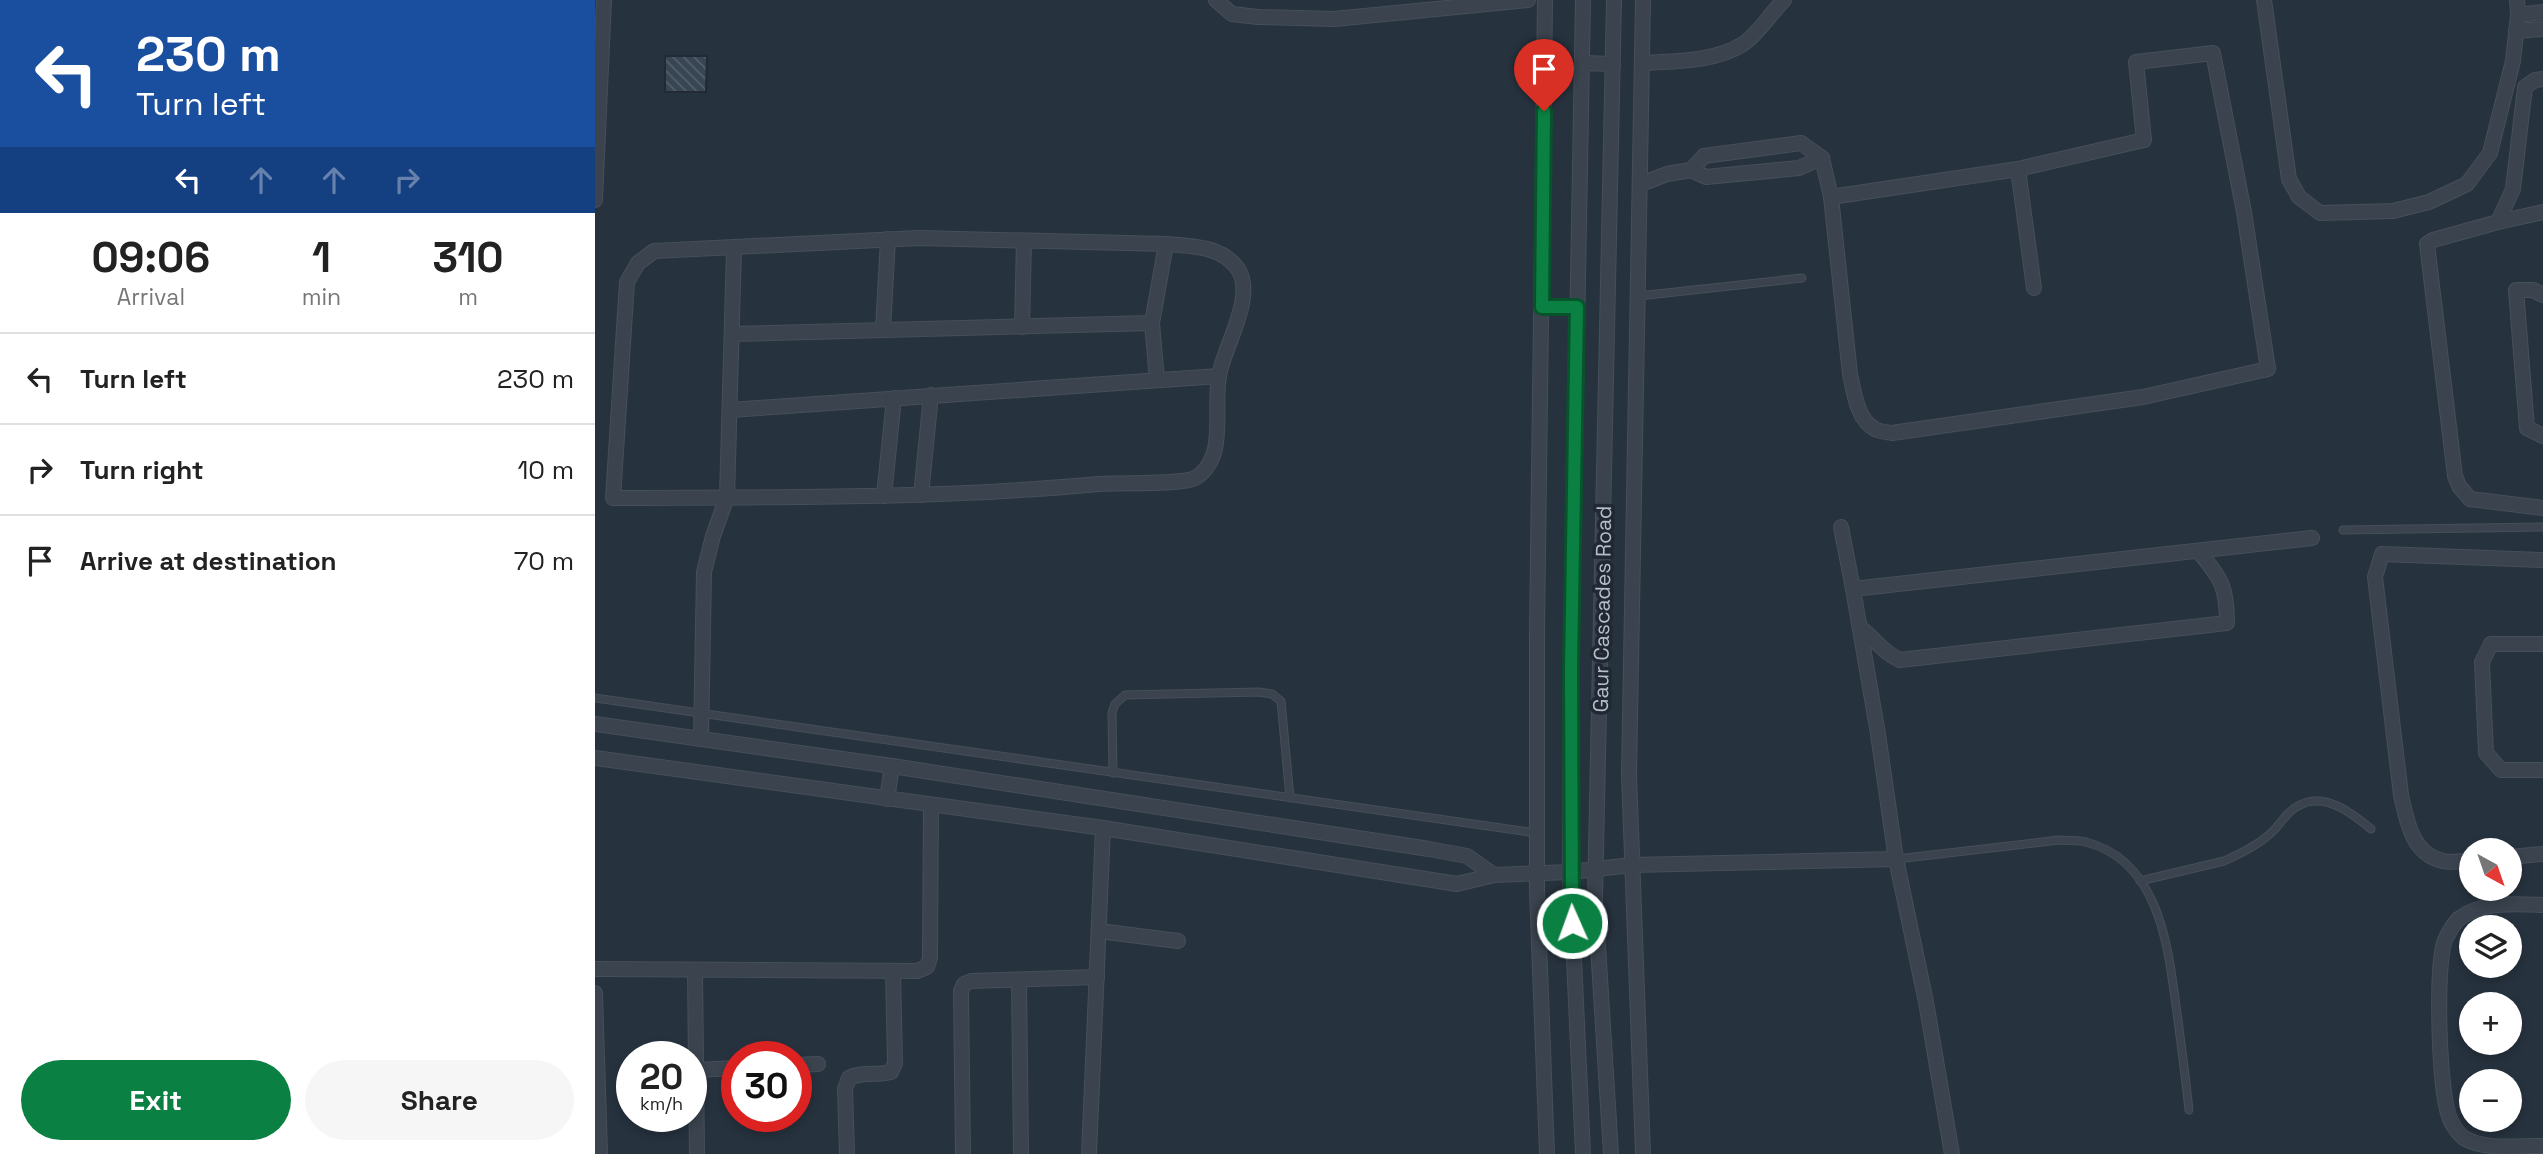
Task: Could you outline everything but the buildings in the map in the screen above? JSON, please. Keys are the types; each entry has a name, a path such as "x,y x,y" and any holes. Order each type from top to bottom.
{"street":[{"path":"595,200 604,0"},
{"path":"1216,0 1232,14 1334,19 1528,0"},
{"path":"1545,0 1537,874 1547,1154"},
{"name":"Gaur Cascades Road","path":"1583,0 1570,872 1583,1154"},
{"name":"Gaur Cascades Road","path":"1611,1154 1595,898 1614,0"},
{"path":"1643,0 1629,774 1643,1154"},
{"path":"1643,64 1697,58 1742,45 1784,0"},
{"path":"2264,0 2289,179 2299,197 2319,213 2393,211 2429,202 2467,184 2490,153 2512,61 2518,7 2543,12"},
{"path":"2516,31 2543,29"},
{"path":"1691,170 1704,156 1801,143 1822,158 1831,197 1850,374 1855,398 1864,419 1875,429 1892,433 2143,397 2268,369 2244,212 2213,53 2136,62 2144,141 2018,169 1831,197"},
{"path":"1582,63 1612,64"},
{"path":"2498,222 2513,189 2525,87 2535,80 2543,79"},
{"path":"1641,184 1667,174 1691,170 1706,177 1798,168 1822,158"},
{"path":"2018,169 2034,288"},
{"path":"2543,212 2498,222 2427,244 2455,476 2459,486 2470,499 2543,508"},
{"path":"883,330 888,239"},
{"path":"888,239 1166,244 1197,246 1227,256 1240,272 1243,293 1237,322 1226,348 1219,376 1215,451 1206,470 1192,480 1100,484 999,493 613,498 627,282 638,264 654,251 888,239"},
{"path":"1022,327 1024,241"},
{"path":"1157,380 1152,323 1166,244"},
{"path":"701,739 704,572 727,497 734,249"},
{"path":"2543,295 2533,290 2516,290 2527,428 2543,436"},
{"path":"1542,307 1577,307"},
{"path":"732,334 1152,323"},
{"path":"730,410 1219,376"},
{"path":"921,495 932,396"},
{"path":"884,496 894,398"},
{"path":"1841,527 1860,628 1896,859 1926,1002 1952,1154"},
{"path":"1853,589 2312,538"},
{"path":"1860,628 1872,636 1888,655 1900,660 2227,622 2227,600 2220,577 2199,552"},
{"path":"2459,861 2444,862 2423,853 2409,831 2401,795 2375,577 2382,554 2543,560"},
{"path":"2543,644 2491,644 2482,662 2486,753 2501,770 2543,770"},
{"path":"595,724 892,766 1467,856 1494,875"},
{"path":"595,758 1103,828 1457,884 1494,875 1570,872 1632,865 1896,859"},
{"path":"887,799 892,766"},
{"path":"595,969 917,971 927,967 930,958 931,805"},
{"path":"1089,1154 1103,828"},
{"path":"2522,856 2543,854"},
{"path":"2543,905 2512,904 2476,909 2458,919 2445,940 2439,976 2443,1087 2449,1118 2461,1137 2481,1145 2543,1146"},
{"path":"1099,931 1178,941"},
{"path":"695,970 696,1041"},
{"path":"847,1154 845,1088 849,1078 860,1073 891,1072 895,1063 893,971"},
{"path":"963,1154 961,991 964,984 971,981 1097,977"},
{"path":"1019,980 1021,1154"},
{"path":"595,993 600,1154"},
{"path":"812,1064 818,1064"},
{"path":"697,1132 697,1154"}],"lane":[{"path":"1639,296 1802,278"},
{"path":"2343,530 2543,527"},
{"path":"1113,773 1112,713 1115,704 1125,695 1259,692 1272,694 1281,701 1290,798"},
{"path":"595,698 1537,834"},
{"path":"2140,881 2214,864 2237,855 2271,833 2298,805 2311,802 2341,807 2371,829"},
{"path":"1896,859 2059,840 2086,842 2125,863 2152,897 2169,951 2189,1110"}],"route":[{"path":"1544,111 1542,307 1577,307 1571,668 1572,923"}]}
